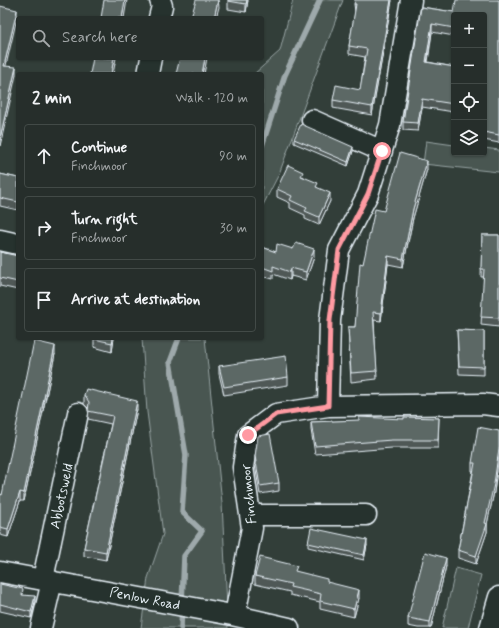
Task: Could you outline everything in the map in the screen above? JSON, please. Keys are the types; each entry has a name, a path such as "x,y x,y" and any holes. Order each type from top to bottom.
{"street":[{"path":"160,0 162,6 160,16"},
{"path":"328,406 330,320 339,250 368,194 390,125 411,0"},
{"path":"148,72 151,60"},
{"path":"312,120 382,151"},
{"path":"0,240 16,244"},
{"name":"Finchmoor","path":"235,615 252,528 243,467 248,435 276,414 328,406 475,404 499,406"},
{"name":"Abbotsweld","path":"41,628 47,580 78,413"},
{"path":"250,515 366,515"},
{"name":"Penlow Road","path":"0,572 235,615 289,628"},
{"path":"490,628 499,597"}],"shaded area":[{"path":"293,0 343,0 279,174 264,203 264,72 256,72 280,51"},
{"path":"426,141 451,145 451,156 487,156 487,148 499,150 499,172 423,164"},
{"path":"142,340 205,340 222,503 228,628 141,628 148,578 163,534 147,412"},
{"path":"456,568 481,575 468,628 442,628"}],"building":[{"path":"104,0 125,0 122,16 101,16"},
{"path":"196,0 218,0 214,16 192,16"},
{"path":"228,0 247,0 246,4"},
{"path":"355,0 391,0 372,107 333,100 336,85 360,90 367,49 349,46 356,4 354,4"},
{"path":"456,0 499,0 499,135 487,133 487,12 454,12"},
{"path":"0,6 17,10 4,66 16,67 0,138"},
{"path":"421,7 454,12 451,12 451,27 432,24 426,62 451,66 451,104 422,99 418,123 403,122"},
{"path":"93,60 114,60 111,72 90,72"},
{"path":"180,60 205,60 202,72 176,72"},
{"path":"301,124 353,147 348,162 294,139"},
{"path":"400,153 427,161 413,209 403,259 388,256 381,313 373,312 377,371 351,373 348,327 355,327 360,263 363,264 375,209 384,211"},
{"path":"288,165 303,172 301,176 318,183 316,187 330,193 319,217 305,211 307,208 290,200 292,196 277,189"},
{"path":"0,174 16,178 16,202 0,198"},
{"path":"482,235 499,235 499,318 481,317 484,269 481,269"},
{"path":"296,243 314,249 306,272 291,268 290,272 273,266 273,271 264,268 264,248 276,252 277,244 293,249"},
{"path":"0,252 16,256 16,282 0,278"},
{"path":"457,330 484,331 484,367 459,366"},
{"path":"98,340 113,340 112,343"},
{"path":"34,341 55,346 24,493 20,492 8,529 0,527 0,494 2,495"},
{"path":"286,356 288,377 224,387 219,366"},
{"path":"86,389 137,401 106,552 84,548 113,416 88,411 89,402 84,395"},
{"path":"359,417 404,419 404,417 439,418 438,440 392,440 315,446 311,422 359,420"},
{"path":"478,427 499,431 499,448 494,484 485,523 487,524 476,556 458,550 475,463 472,463"},
{"path":"270,434 279,483 260,486 255,456 258,436"},
{"path":"311,528 367,540 364,555 308,543"},
{"path":"425,552 446,558 430,622 408,618"},
{"path":"260,557 297,566 295,571 327,579 327,582 359,590 354,609 320,601 321,594 290,587 291,584 255,576"},
{"path":"0,584 23,589 22,595 35,596 31,612 0,604"}],"waterway":[{"path":"264,140 285,75 320,0"},
{"path":"178,340 170,362 186,455 182,512 202,531 184,556 181,628"}],"route":[{"path":"248,435 276,414 328,406 330,320 339,250 368,194 382,151"}]}
